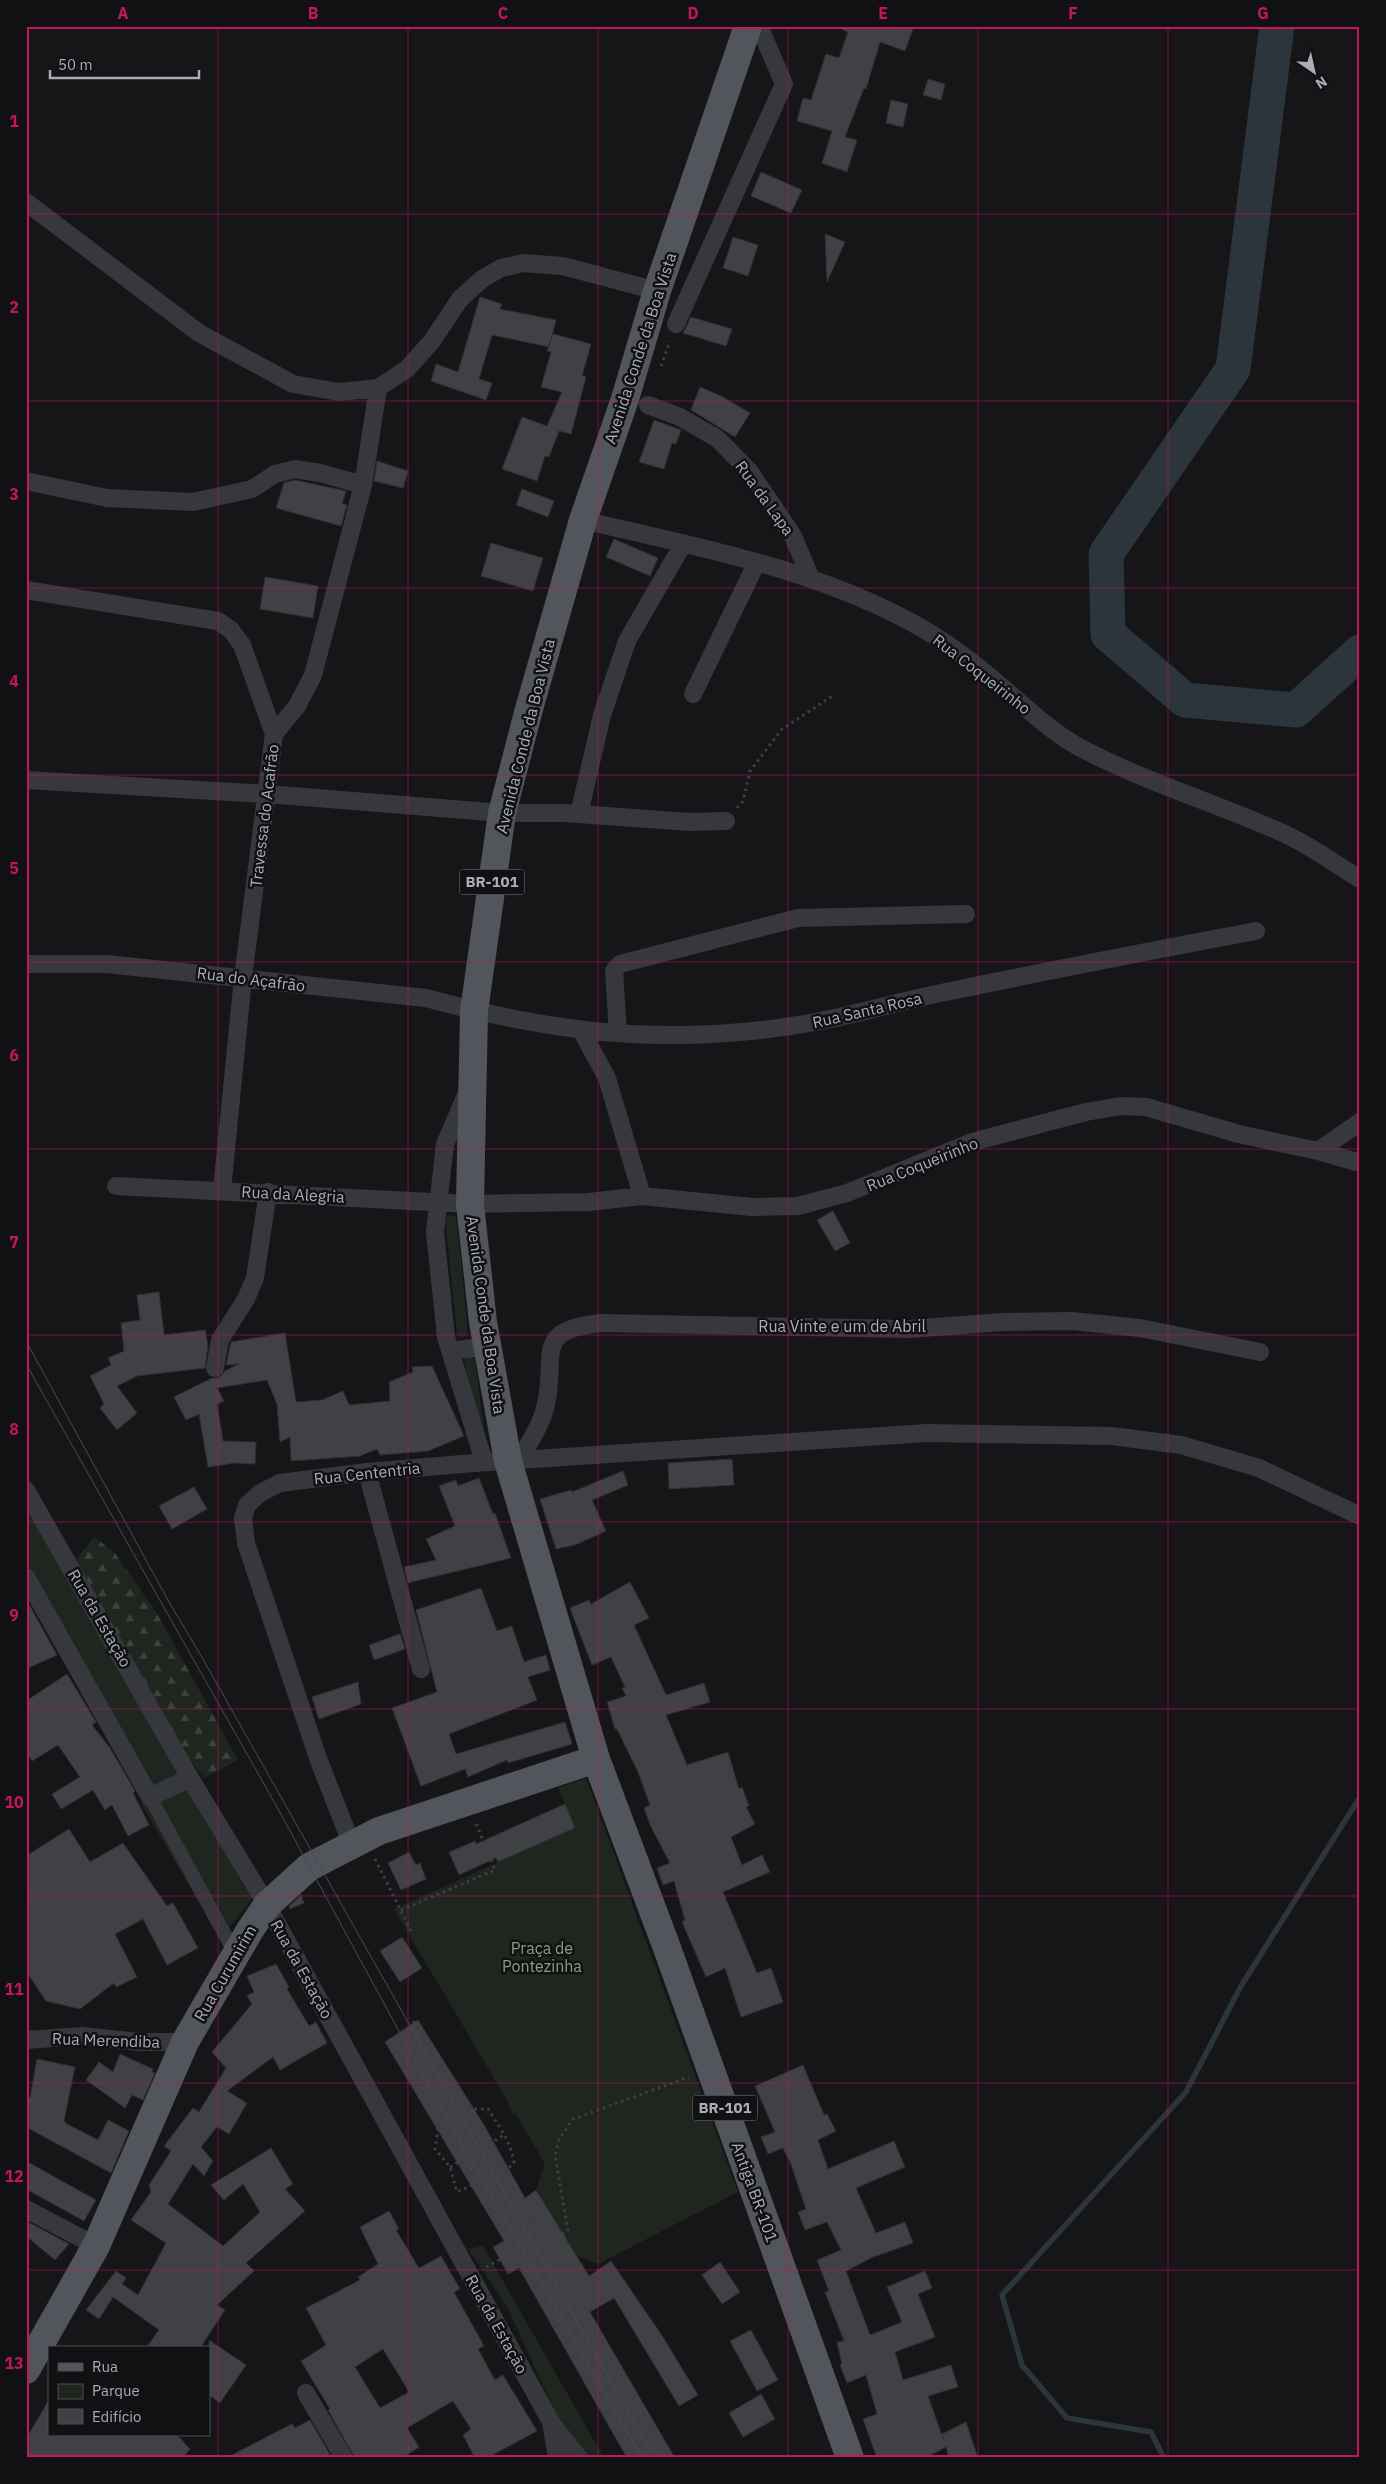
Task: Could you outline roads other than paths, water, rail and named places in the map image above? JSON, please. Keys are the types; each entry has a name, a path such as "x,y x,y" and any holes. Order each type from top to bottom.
{"main road":[{"name":"Avenida Conde da Boa Vista","path":"596,1759 503,1461 470,1204 474,1011 502,813 529,710 583,520 625,399 657,291 748,26"},
{"name":"Rua Curumirim","path":"28,2362 96,2246 186,2042 267,1905 309,1867 379,1831 596,1759"},
{"name":"Antiga BR-101","path":"596,1759 711,2068 850,2458"}],"street":[{"path":"676,324 784,84 759,26"},
{"path":"26,202 192,328 254,365 293,384 339,392 378,388 408,369 432,341 460,299 482,279 501,268 523,263 563,266 657,291"},
{"path":"274,734 297,706 312,675 363,485 378,388"},
{"name":"Rua da Lapa","path":"648,405 680,416 718,439 750,472 793,536 811,579"},
{"path":"26,481 107,498 193,502 252,489 275,474 295,469 320,473 363,485"},
{"name":"Rua Coqueirinho","path":"583,520 757,562 842,591 926,631 1002,686 1046,727 1078,746 1171,789 1288,835 1360,879"},
{"path":"579,814 602,715 627,641 683,544"},
{"path":"693,694 757,562"},
{"name":"Travessa do Acafrão","path":"26,590 218,622 231,630 242,645 274,734 268,794 243,978 222,1190"},
{"path":"26,780 268,794 502,813 579,814 690,822 726,822"},
{"path":"618,1033 614,971 620,964 798,918 966,914"},
{"name":"Rua Santa Rosa","path":"474,1011 581,1030 618,1033 766,1029 821,1021 932,995 1256,931"},
{"name":"Rua do Açafrão","path":"26,964 57,962 107,964 243,978 426,998 474,1011"},
{"path":"581,1030 607,1078 642,1196"},
{"path":"473,1079 445,1144 435,1232 446,1337 450,1351 503,1461"},
{"name":"Rua Coqueirinho","path":"470,1204 589,1202 642,1196 752,1207 798,1206 822,1202 972,1142 1086,1112 1121,1106 1146,1107 1239,1134 1318,1151"},
{"path":"1318,1151 1360,1122"},
{"path":"1318,1151 1360,1163"},
{"name":"Rua da Alegria","path":"116,1186 268,1192 470,1204"},
{"path":"216,1368 220,1340 255,1278 268,1192"},
{"name":"Rua Vinte e um de Abril","path":"503,1461 532,1438 546,1405 549,1358 554,1340 567,1329 583,1325 601,1323 909,1329 1003,1322 1072,1321 1140,1328 1260,1352"},
{"path":"450,1351 488,1346"},
{"name":"Rua Cententria","path":"358,1842 319,1761 246,1542 243,1518 247,1505 260,1493 280,1483 367,1472 503,1461 927,1434 1112,1436 1182,1445 1259,1468 1360,1516"},
{"path":"367,1472 420,1669"},
{"name":"Rua da Estação","path":"26,1490 33,1516 267,1905 551,2422 557,2458"},
{"path":"26,1578 150,1797 236,1955"},
{"path":"150,1797 190,1778"},
{"name":"Rua Merendiba","path":"29,2037 82,2036 139,2042 186,2042"},
{"path":"26,2209 96,2246"},
{"path":"306,2393 344,2458"},
{"path":"551,2422 579,2458"}],"waterway":[{"path":"1277,26 1233,369 1106,554 1108,634 1185,700 1296,710 1360,652"},
{"path":"1164,2458 1151,2432 1067,2418 1022,2365 1002,2295 1186,2092 1241,1986 1360,1797"}],"tram line":[{"path":"26,1341 169,1602 654,2458"},
{"path":"26,1364 277,1807 430,2088 642,2458"}],"park label":[{"name":"Praça de Pontezinha","path":"542,1957"}]}
